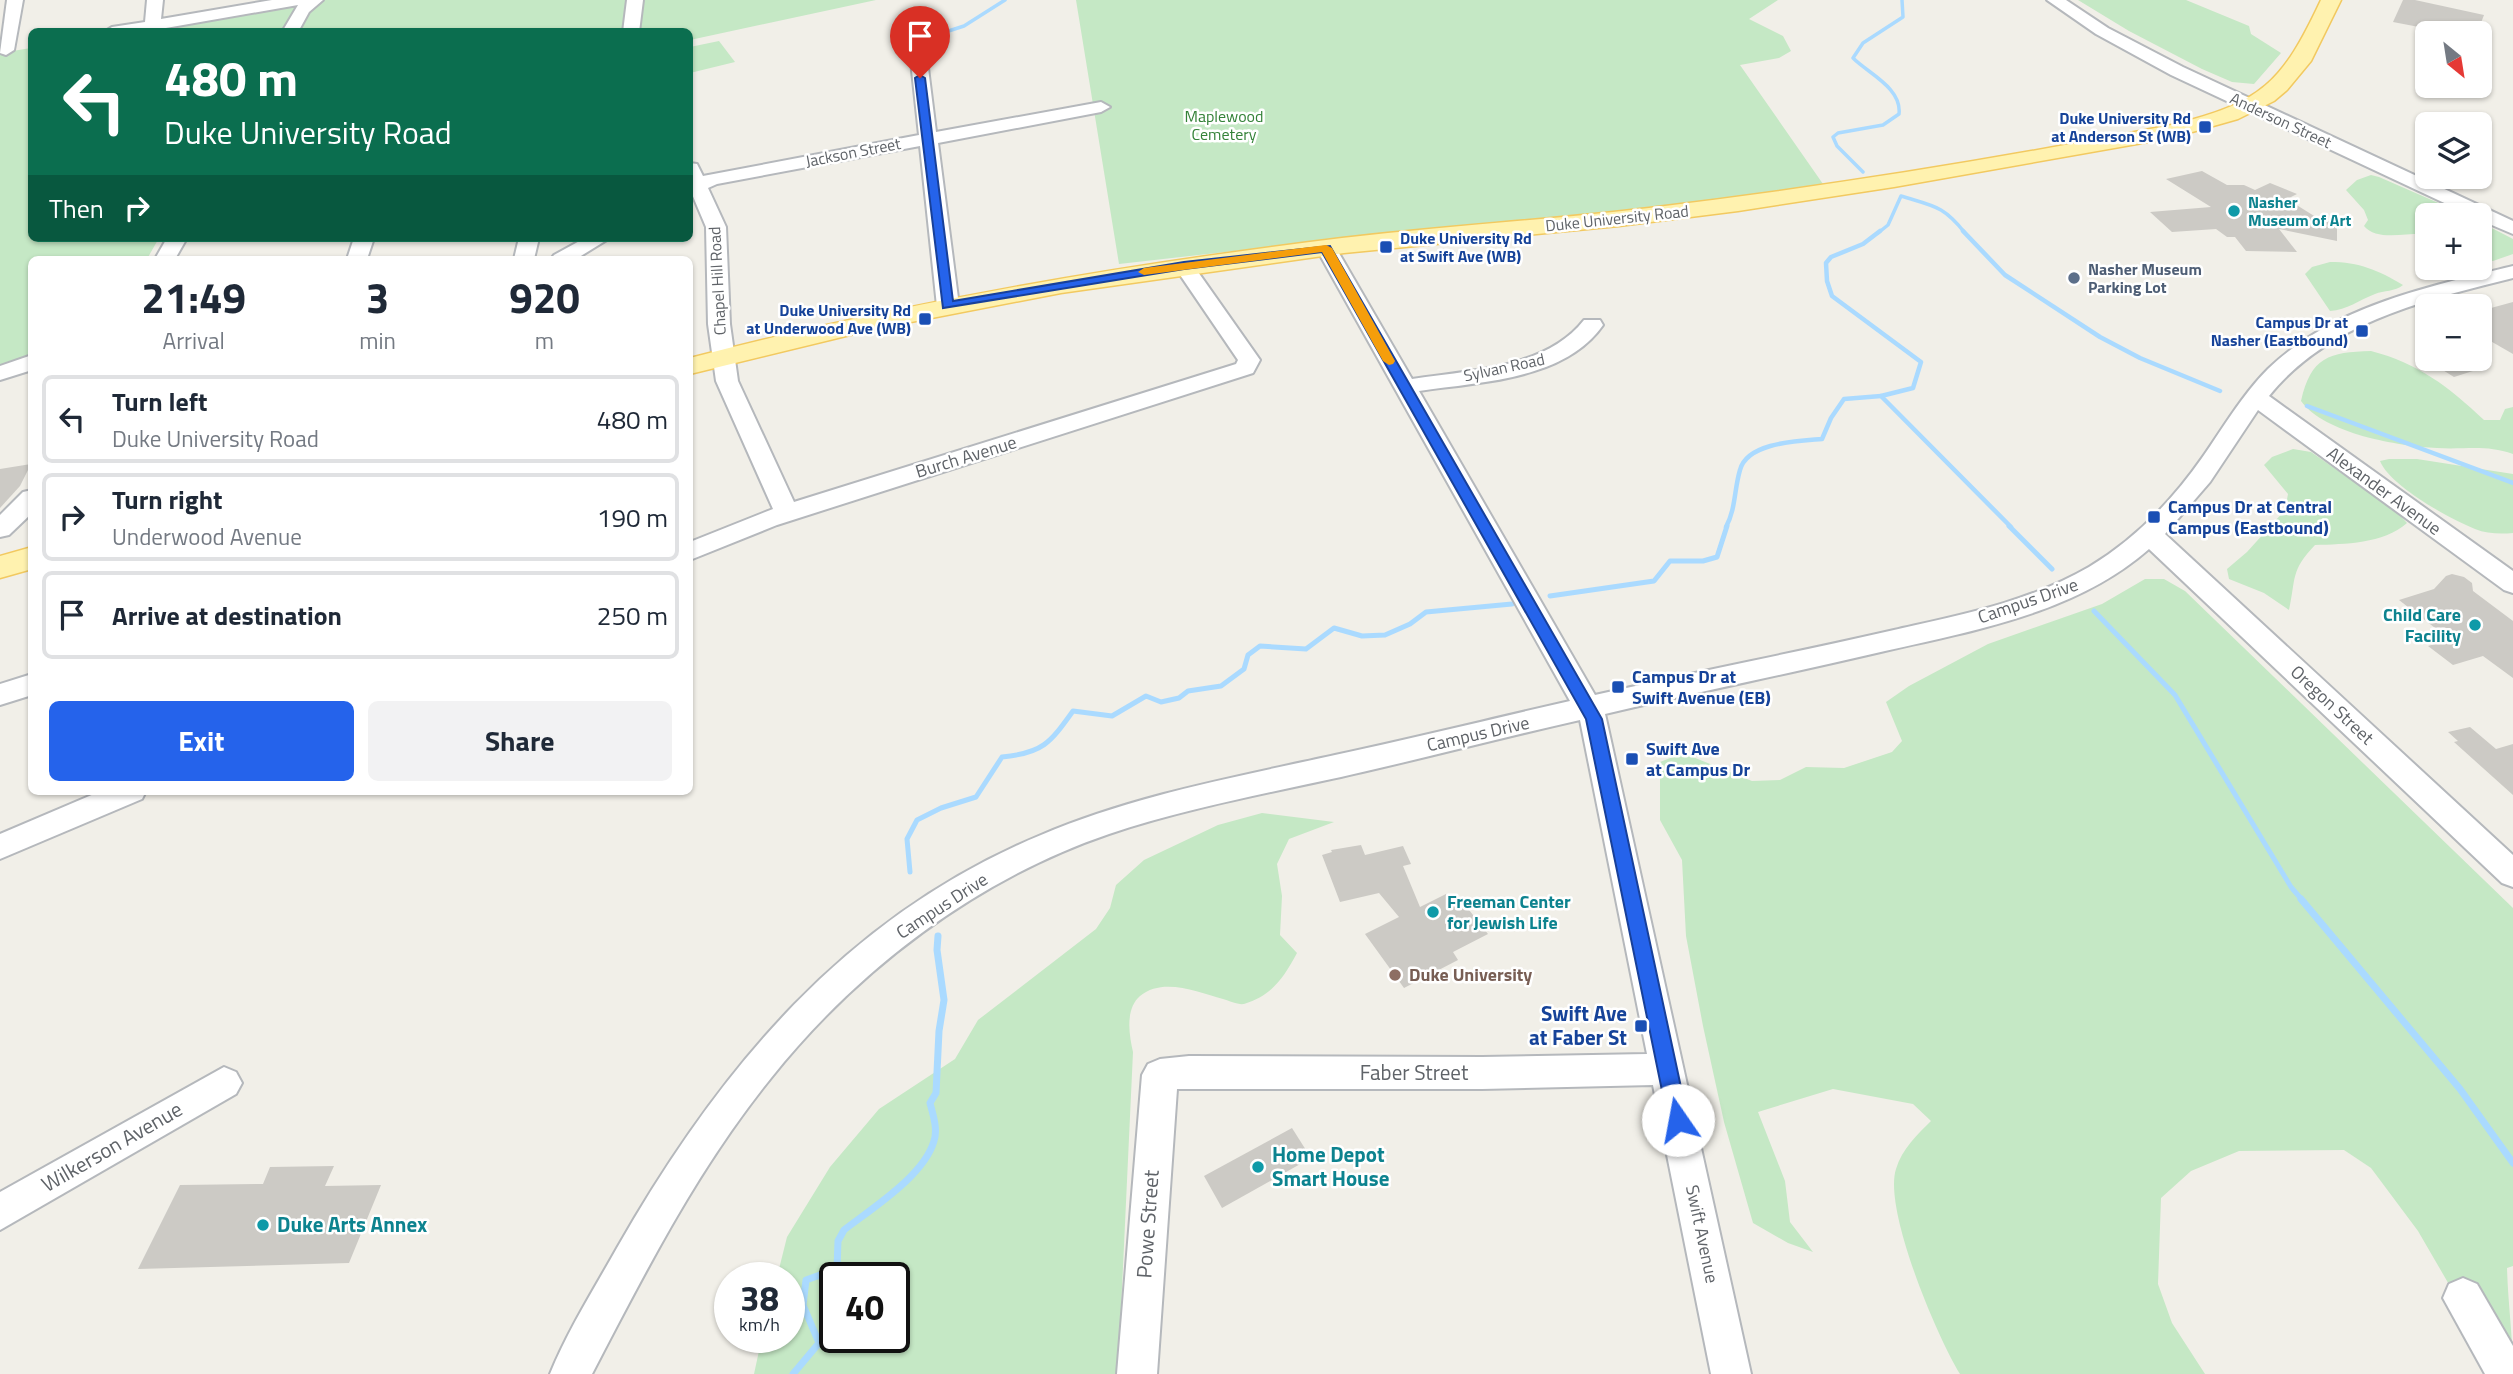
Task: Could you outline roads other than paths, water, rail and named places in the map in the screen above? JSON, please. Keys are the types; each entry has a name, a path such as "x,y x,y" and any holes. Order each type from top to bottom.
{"main road":[{"name":"Duke University Road","path":"693,365 830,329 1184,265 1642,216 1802,196 2144,137 2199,124 2249,106 2289,78 2314,41 2331,0"},
{"path":"0,567 28,559"}],"street":[{"path":"8,49 15,0"},
{"path":"153,24 155,0"},
{"path":"132,28 300,0"},
{"path":"292,28 300,12 315,0"},
{"path":"632,28 635,0"},
{"name":"Anderson Street","path":"2055,0 2126,45 2249,106 2513,228"},
{"path":"918,52 926,138 948,306"},
{"name":"Jackson Street","path":"693,180 712,179 1101,107"},
{"name":"Chapel Hill Road","path":"693,182 713,215 719,243 717,296 727,381 787,513"},
{"path":"567,256 593,242"},
{"name":"Swift Avenue","path":"1326,248 1589,708 1731,1374"},
{"name":"Burch Avenue","path":"693,551 787,513 1245,368 1249,360 1184,265"},
{"name":"Campus Drive","path":"569,1374 626,1269 696,1154 762,1063 837,983 892,937 956,893 1054,842 1146,811 2002,613 2081,584 2126,556 2151,536 2202,475 2256,397 2299,354 2351,323 2397,304 2513,272"},
{"name":"Sylvan Road","path":"1404,387 1530,365 1550,358 1586,337 1592,325"},
{"path":"0,373 28,363"},
{"name":"Alexander Avenue","path":"2256,397 2513,584"},
{"path":"0,529 28,502"},
{"name":"Oregon Street","path":"2151,536 2513,874"},
{"path":"0,695 28,685"},
{"path":"0,847 122,795"},
{"name":"Faber Street","path":"1160,1075 1189,1072 1482,1073 1668,1069"},
{"name":"Powe Street","path":"1137,1374 1160,1075"},
{"name":"Wilkerson Avenue","path":"0,1212 224,1083"},
{"path":"2463,1298 2507,1374"}],"waterway":[{"path":"902,46 964,26 1005,0"},
{"path":"1863,172 1837,146 1833,137 1838,133 1883,125 1899,114 1899,105 1890,89 1853,58 1863,43 1903,17 1902,0"},
{"path":"1878,233 1888,225 1901,196 1944,212 1965,233"},
{"path":"1880,231 1863,244 1831,257 1826,263 1827,281 1832,296 1921,362 1913,388 1881,396"},
{"path":"1963,231 2005,275 2100,337 2140,358 2220,391"},
{"path":"1726,527 1732,513 1740,470 1753,454 1775,445 1822,439 1831,418 1844,399 1881,396"},
{"path":"1881,396 2011,527"},
{"path":"2307,406 2513,483"},
{"path":"1550,596 1654,581 1670,561 1703,561 1717,557 1727,526"},
{"path":"2009,526 2052,569"},
{"path":"910,872 907,839 917,820 941,808 976,797 1002,757 1027,753 1044,744 1073,711 1112,716 1146,696 1161,702 1179,698 1188,691 1221,686 1244,669 1248,655 1260,646 1306,649 1334,628 1362,636 1385,635 1410,624 1426,612 1512,604"},
{"path":"2094,611 2175,695 2291,887 2303,901"},
{"path":"2301,899 2460,1089 2513,1163"},
{"path":"793,1374 819,1343 803,1305 806,1280 837,1269 838,1241 844,1230 908,1179 920,1167 934,1141 935,1127 930,1103 936,1093 939,1031 944,1000 937,950 938,936"}],"place":[{"name":"Duke University Rd at Anderson St (WB)","path":"2205,127"},
{"name":"Nasher Museum of Art","path":"2234,211"},
{"name":"Duke University Rd at Swift Ave (WB)","path":"1386,247"},
{"name":"Nasher Museum Parking Lot","path":"2074,278"},
{"name":"Duke University Rd at Underwood Ave (WB)","path":"925,319"},
{"name":"Campus Dr at Nasher (Eastbound)","path":"2362,331"},
{"name":"Campus Dr at Central Campus (Eastbound)","path":"2154,517"},
{"name":"Child Care Facility","path":"2475,625"},
{"name":"Campus Dr at Swift Avenue (EB)","path":"1618,687"},
{"name":"Swift Ave at Campus Dr","path":"1632,759"},
{"name":"Freeman Center for Jewish Life","path":"1433,912"},
{"name":"Duke University","path":"1395,975"},
{"name":"Swift Ave at Faber St","path":"1641,1026"},
{"name":"Home Depot Smart House","path":"1258,1167"},
{"name":"Duke Arts Annex","path":"263,1225"}],"park label":[{"name":"Maplewood Cemetery","path":"1224,125"}]}
